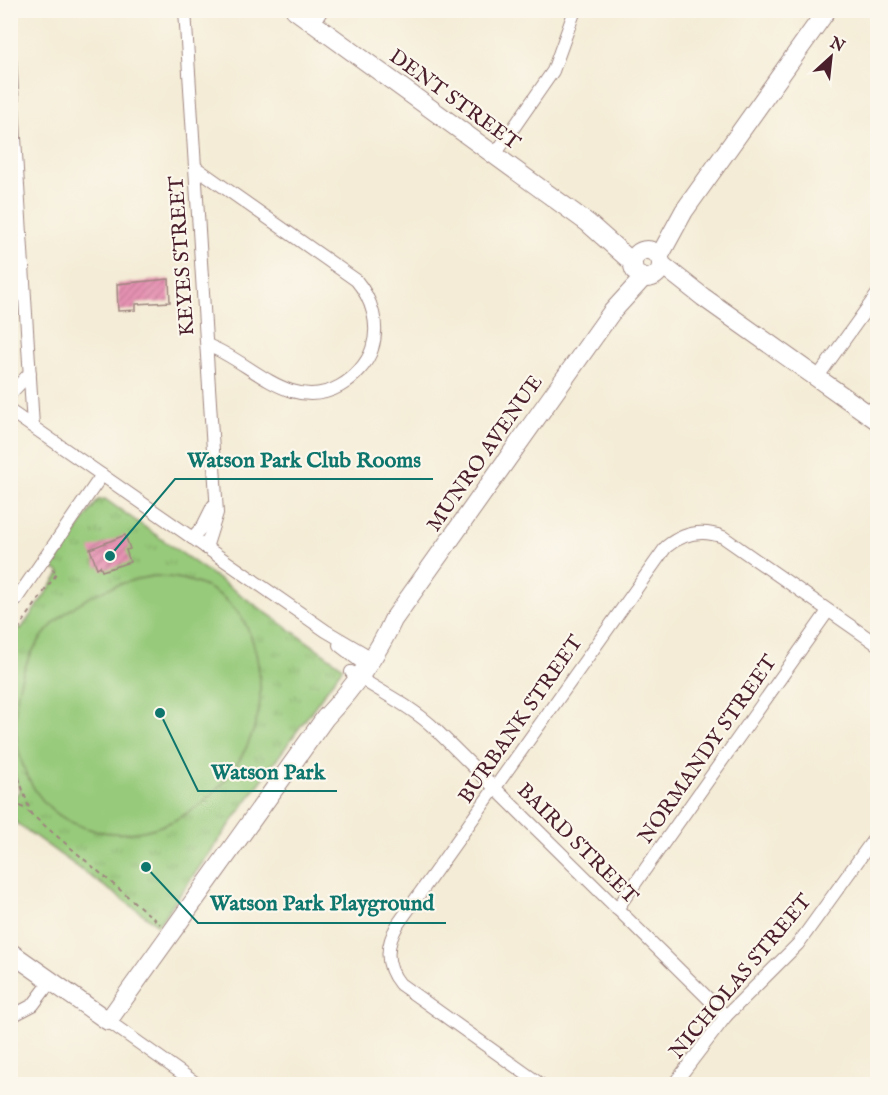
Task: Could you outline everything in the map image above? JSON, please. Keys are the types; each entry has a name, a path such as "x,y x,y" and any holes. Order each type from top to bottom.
{"street":[{"name":"KEYES STREET","path":"185,10 207,345 215,523 206,548"},
{"name":"DENT STREET","path":"295,10 318,17 494,156 588,224 647,264 703,297 878,421"},
{"path":"494,156 553,71 575,10"},
{"name":"MUNRO AVENUE","path":"108,1021 826,10"},
{"path":"10,58 33,426"},
{"path":"195,167 356,280 368,296 375,327 370,355 353,376 336,388 314,394 292,393 228,354 207,345"},
{"path":"817,378 878,293"},
{"path":"10,394 30,373"},
{"name":"BAIRD STREET","path":"10,411 326,631 399,700 428,722 726,1016"},
{"path":"10,608 102,475"},
{"name":"KEYES STREET","path":"192,538 208,519 214,499"},
{"name":"BURBANK STREET","path":"540,1084 399,984 390,969 388,950 392,934 666,547 674,541 693,533 706,532 723,537 828,611"},
{"path":"828,611 878,645"},
{"name":"NORMANDY STREET","path":"617,909 828,611"},
{"name":"NICHOLAS STREET","path":"674,1084 726,1016 798,944 878,833"},
{"path":"10,952 197,1084"},
{"path":"10,1017 33,1005 51,981"}],"path":[{"path":"10,621 19,628 57,573 42,562"},
{"path":"10,752 31,814"},
{"path":"13,800 160,925"}],"green space":[{"path":"105,499 343,667 158,925 11,819 11,804 19,791 11,760 11,625 21,629 60,573 52,567 98,500"},
{"path":"155,576 194,582 211,589 237,611 246,626 258,664 259,711 247,746 231,772 211,795 187,813 160,826 132,833 103,832 73,823 51,808 34,788 23,764 17,738 16,711 20,684 29,659 42,637 65,614 78,604 107,589"}],"building":[{"path":"169,279 170,302 136,304 136,310 118,311 117,284"},
{"path":"125,535 130,549 126,550 130,562 102,571 100,566 97,568 90,549"}],"place":[{"name":"Watson Park Club Rooms","path":"110,556"},
{"name":"Watson Park","path":"160,713"},
{"name":"Watson Park Playground","path":"146,867"}]}
